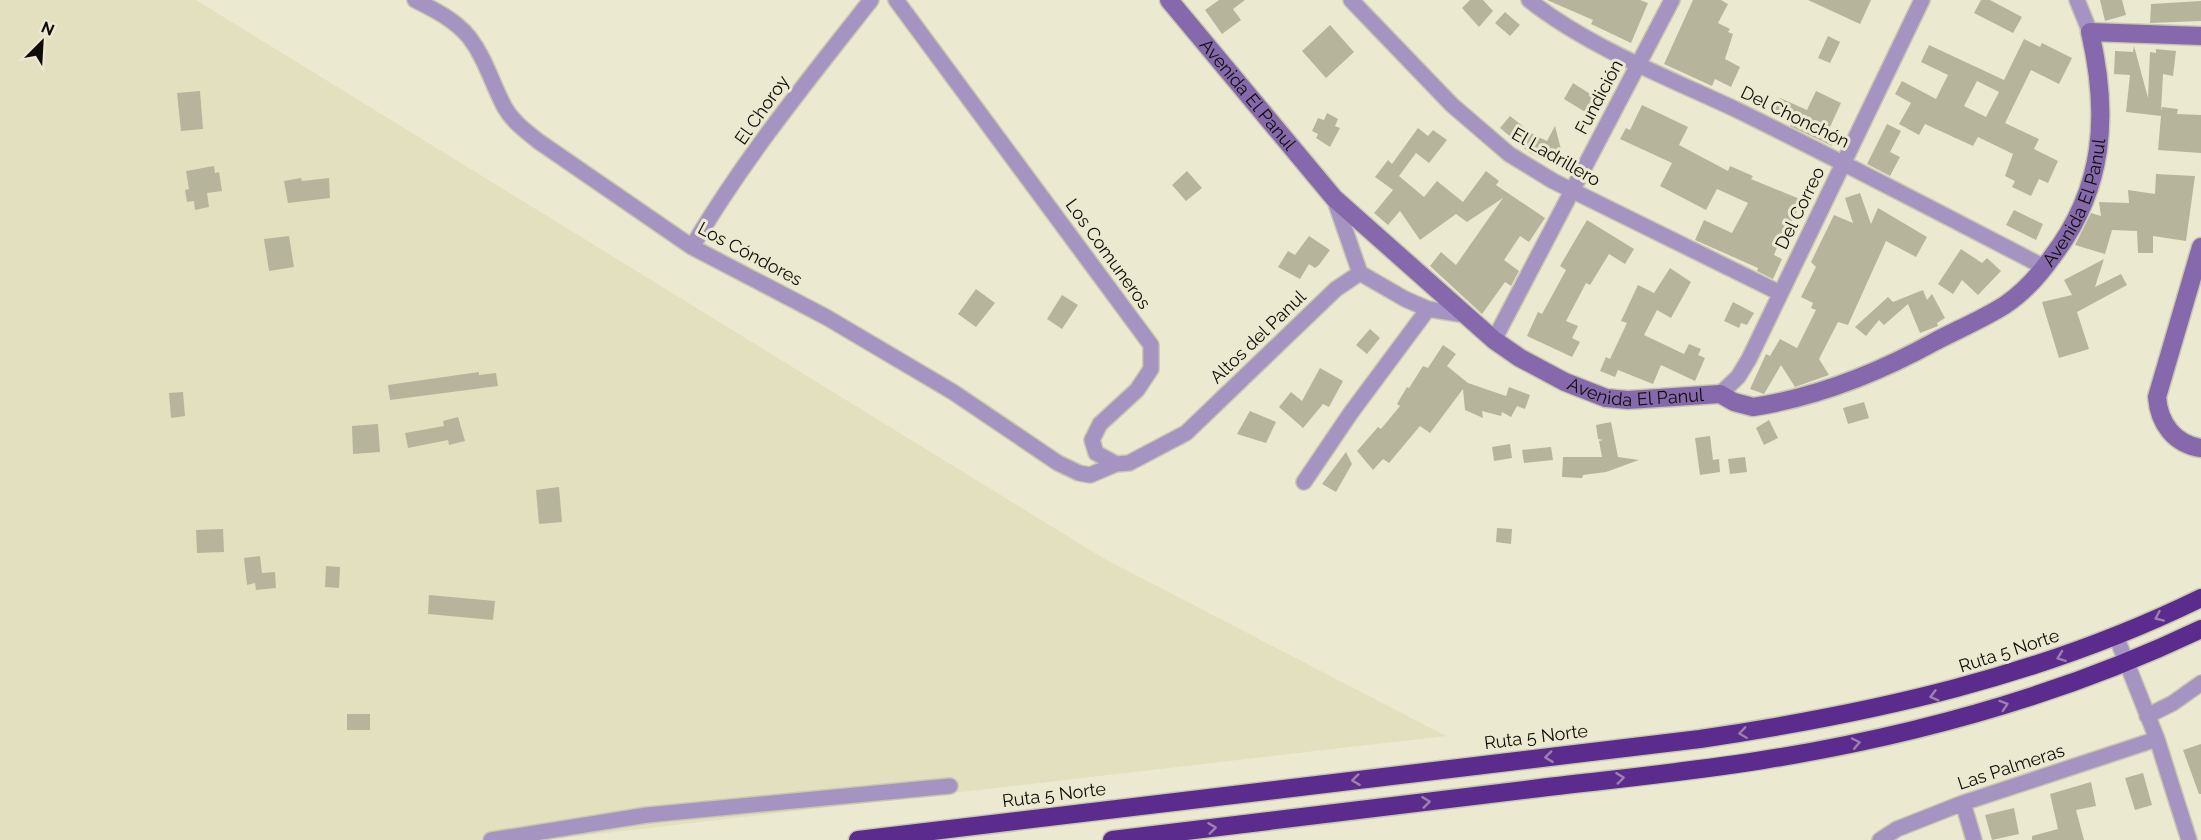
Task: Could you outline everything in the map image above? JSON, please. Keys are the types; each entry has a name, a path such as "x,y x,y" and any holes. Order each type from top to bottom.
{"highway":[{"name":"Ruta 5 Norte","path":"858,840 1700,739 1788,726 1870,711 1960,689 2026,669 2116,636 2201,598"},
{"path":"1112,840 1780,757 1866,741 1948,721 2034,695 2127,662 2201,629"}],"street":[{"name":"Los Cóndores","path":"416,0 447,17 468,36 484,58 506,108 517,123 538,141 692,247 836,322 953,392 1059,463 1079,473 1098,473 1116,464"},
{"name":"El Choroy","path":"692,247 717,203 792,100 871,0"},
{"name":"Los Comuneros","path":"896,0 1151,345 1151,369 1137,390 1100,424 1092,440 1096,453 1116,464"},
{"name":"Avenida El Panul","path":"1169,0 1334,198 1494,340 1520,358 1565,382 1606,398 1628,400 1720,394 1734,402 1753,407 1867,375 2006,304 2044,267 2071,228 2082,207 2096,161 2101,130 2101,90 2090,32 2077,0"},
{"name":"El Ladrillero","path":"1351,0 1470,122 1531,168 1572,191 1780,293"},
{"name":"Del Chonchón","path":"1529,0 1585,37 1844,162 2044,267"},
{"name":"Fundición","path":"1494,340 1672,0"},
{"name":"Del Correo","path":"1720,394 1744,368 1922,0"},
{"path":"2090,32 2201,36"},
{"path":"1334,198 1360,273 1405,299 1428,309 1465,315"},
{"path":"2201,247 2157,397 2161,416 2171,433 2187,444 2201,448"},
{"name":"Altos del Panul","path":"1116,464 1129,463 1186,433 1335,289 1360,273"},
{"path":"1304,482 1350,414 1428,309"},
{"path":"2116,636 2157,740 2189,840"},
{"path":"2147,716 2173,703 2201,683"},
{"name":"Las Palmeras","path":"1880,840 1897,828 1963,803 2157,740"},
{"path":"491,840 647,815 950,786"},
{"path":"1963,803 1974,840"}],"shaded area":[{"path":"0,0 196,0 1103,558 1446,736 545,840 0,840"}],"building":[{"path":"1219,0 1245,0 1233,9 1241,20 1222,34 1205,10"},
{"path":"1470,0 1483,0 1493,11 1479,27 1462,8"},
{"path":"1547,0 1640,0 1648,3 1631,43 1591,24 1593,20"},
{"path":"1693,0 1721,0 1728,4 1718,23 1730,29 1728,32 1733,34 1725,59 1740,67 1731,87 1715,79 1712,86 1664,64"},
{"path":"1808,0 1871,0 1860,24"},
{"path":"1981,0 1990,0 2022,17 2013,33 1974,13"},
{"path":"2100,0 2122,0 2126,15 2105,21"},
{"path":"2201,1 2201,21 2150,23 2151,4"},
{"path":"1505,12 1520,25 1510,36 1495,23"},
{"path":"1330,25 1354,52 1326,78 1302,51"},
{"path":"1828,36 1840,42 1830,63 1818,58"},
{"path":"2024,39 2040,47 2042,43 2072,58 2059,84 2031,70 2005,123 2039,139 2034,149 2058,161 2048,183 2039,179 2031,196 2012,187 2015,181 2005,176 2013,154 1978,137 1973,146 1925,124 1919,135 1899,124 1911,103 1895,94 1902,81 1936,99 1948,75 1921,62 1929,45 2004,80","holes":["1977,81 1999,92 1986,117 1964,106"]},
{"path":"2134,46 2148,98 2150,52 2156,53 2156,49 2176,51 2173,76 2163,74 2161,111 2162,107 2178,109 2177,114 2201,115 2201,153 2158,150 2161,116 2126,112 2130,75 2114,74 2115,51 2133,52"},
{"path":"1573,83 1603,102 1595,118 1564,99"},
{"path":"200,91 203,129 181,131 177,93"},
{"path":"1816,91 1841,103 1829,129 1838,133 1832,146 1790,126 1794,118 1774,110 1780,98 1807,110"},
{"path":"1642,105 1688,127 1679,145 1728,171 1730,166 1753,176 1751,179 1802,200 1789,228 1785,227 1774,255 1782,259 1773,279 1757,271 1758,268 1695,240 1704,220 1732,233 1748,203 1717,189 1706,210 1660,186 1672,163 1620,139 1626,128 1630,130"},
{"path":"1327,113 1338,119 1335,126 1340,128 1330,147 1316,138 1318,134 1312,131 1318,118 1324,120"},
{"path":"1510,116 1534,135 1547,141 1555,126 1565,165 1550,157 1548,161 1530,153 1500,128"},
{"path":"1887,124 1901,131 1890,152 1900,157 1890,176 1867,164"},
{"path":"1418,128 1428,136 1433,130 1447,140 1429,163 1416,153 1399,176 1424,197 1437,181 1463,202 1486,171 1499,181 1496,185 1545,218 1529,242 1520,236 1504,260 1519,271 1511,286 1505,282 1482,314 1430,266 1441,252 1456,265 1503,198 1467,222 1456,214 1420,240 1400,211 1388,225 1374,213 1393,190 1375,177 1388,160 1392,164"},
{"path":"214,166 215,173 219,172 222,191 207,193 209,207 195,210 194,201 187,202 185,190 189,189 186,171"},
{"path":"1187,171 1202,188 1186,201 1172,185"},
{"path":"2156,174 2195,176 2186,241 2153,236 2153,253 2138,253 2137,231 2112,230 2105,254 2075,245 2091,213 2101,216 2099,202 2129,203 2128,190 2155,194"},
{"path":"301,178 302,181 329,178 330,198 288,203 284,181"},
{"path":"1860,193 1871,224 1878,208 1927,237 1916,257 1886,241 1848,325 1838,322 1819,359 1829,375 1795,387 1781,365 1764,394 1750,389 1766,354 1770,356 1780,339 1797,348 1816,310 1811,308 1813,303 1801,297 1816,267 1811,262 1834,215 1853,223 1845,198"},
{"path":"2014,210 2043,224 2036,240 2006,225"},
{"path":"1587,220 1634,249 1625,264 1609,254 1590,285 1586,283 1566,321 1578,326 1572,338 1580,342 1572,357 1527,336 1538,312 1542,314 1566,270 1560,266"},
{"path":"289,236 294,267 269,271 264,239"},
{"path":"1309,236 1330,250 1315,268 1309,264 1300,279 1278,267 1288,251 1295,255"},
{"path":"1961,249 1982,263 1987,258 2001,271 1978,295 1962,280 1953,294 1938,284"},
{"path":"2104,259 2095,287 2121,274 2127,285 2077,312 2089,349 2059,358 2042,302 2072,295 2064,280"},
{"path":"1670,268 1691,282 1671,318 1657,310 1644,335 1684,354 1689,344 1701,349 1698,355 1705,358 1695,381 1661,365 1653,384 1618,370 1615,377 1600,371 1606,357 1610,359 1627,323 1621,321 1638,285 1654,293"},
{"path":"976,289 995,303 976,327 958,314"},
{"path":"1923,290 1927,300 1932,294 1945,318 1937,323 1938,326 1920,333 1908,304 1884,325 1879,320 1866,336 1855,327 1888,297 1893,302"},
{"path":"1062,295 1078,305 1062,329 1047,319"},
{"path":"1733,302 1754,313 1747,325 1741,323 1739,328 1724,321"},
{"path":"1370,329 1380,338 1367,354 1356,345"},
{"path":"1443,345 1456,354 1447,366 1468,383 1506,396 1509,387 1530,395 1525,409 1517,406 1511,417 1502,412 1501,416 1482,411 1483,418 1465,410 1463,389 1430,433 1420,426 1389,463 1383,459 1373,470 1357,451 1378,427 1381,429 1400,406 1397,404 1407,387 1409,388 1423,366 1428,368"},
{"path":"1320,368 1343,381 1329,407 1323,404 1303,428 1279,407 1291,392 1302,401"},
{"path":"479,372 479,375 496,373 498,386 390,400 388,385"},
{"path":"183,392 185,416 171,418 169,393"},
{"path":"1864,402 1869,418 1848,424 1843,408"},
{"path":"1250,411 1276,422 1266,443 1237,434"},
{"path":"458,417 465,441 449,445 448,440 408,448 405,433 444,426 443,421"},
{"path":"1769,420 1778,438 1764,445 1756,428"},
{"path":"1611,422 1618,457 1639,460 1606,472 1583,475 1582,478 1562,477 1563,457 1602,457 1599,441 1603,440 1598,439 1596,425"},
{"path":"378,424 380,452 353,454 352,426"},
{"path":"1710,436 1713,460 1719,459 1720,472 1700,475 1695,438"},
{"path":"1510,444 1512,458 1494,461 1492,447"},
{"path":"1551,447 1553,460 1524,463 1522,450"},
{"path":"1346,452 1352,464 1336,492 1322,484"},
{"path":"1745,457 1747,472 1730,474 1728,459"},
{"path":"559,487 562,522 539,524 536,490"},
{"path":"1497,528 1512,529 1511,544 1496,542"},
{"path":"223,529 224,552 197,553 196,530"},
{"path":"260,556 262,573 275,572 276,588 256,590 255,583 247,585 244,558"},
{"path":"326,566 340,567 339,588 325,587"},
{"path":"429,595 495,601 493,620 428,614"},
{"path":"347,714 370,714 370,730 347,730"},
{"path":"2201,744 2201,794 2199,794 2183,750"},
{"path":"2143,773 2152,805 2135,810 2125,778"},
{"path":"2091,782 2096,806 2076,810 2084,840 2032,840 2032,836 2058,829 2050,794"},
{"path":"2014,808 2019,834 1992,840 1985,815"}]}
